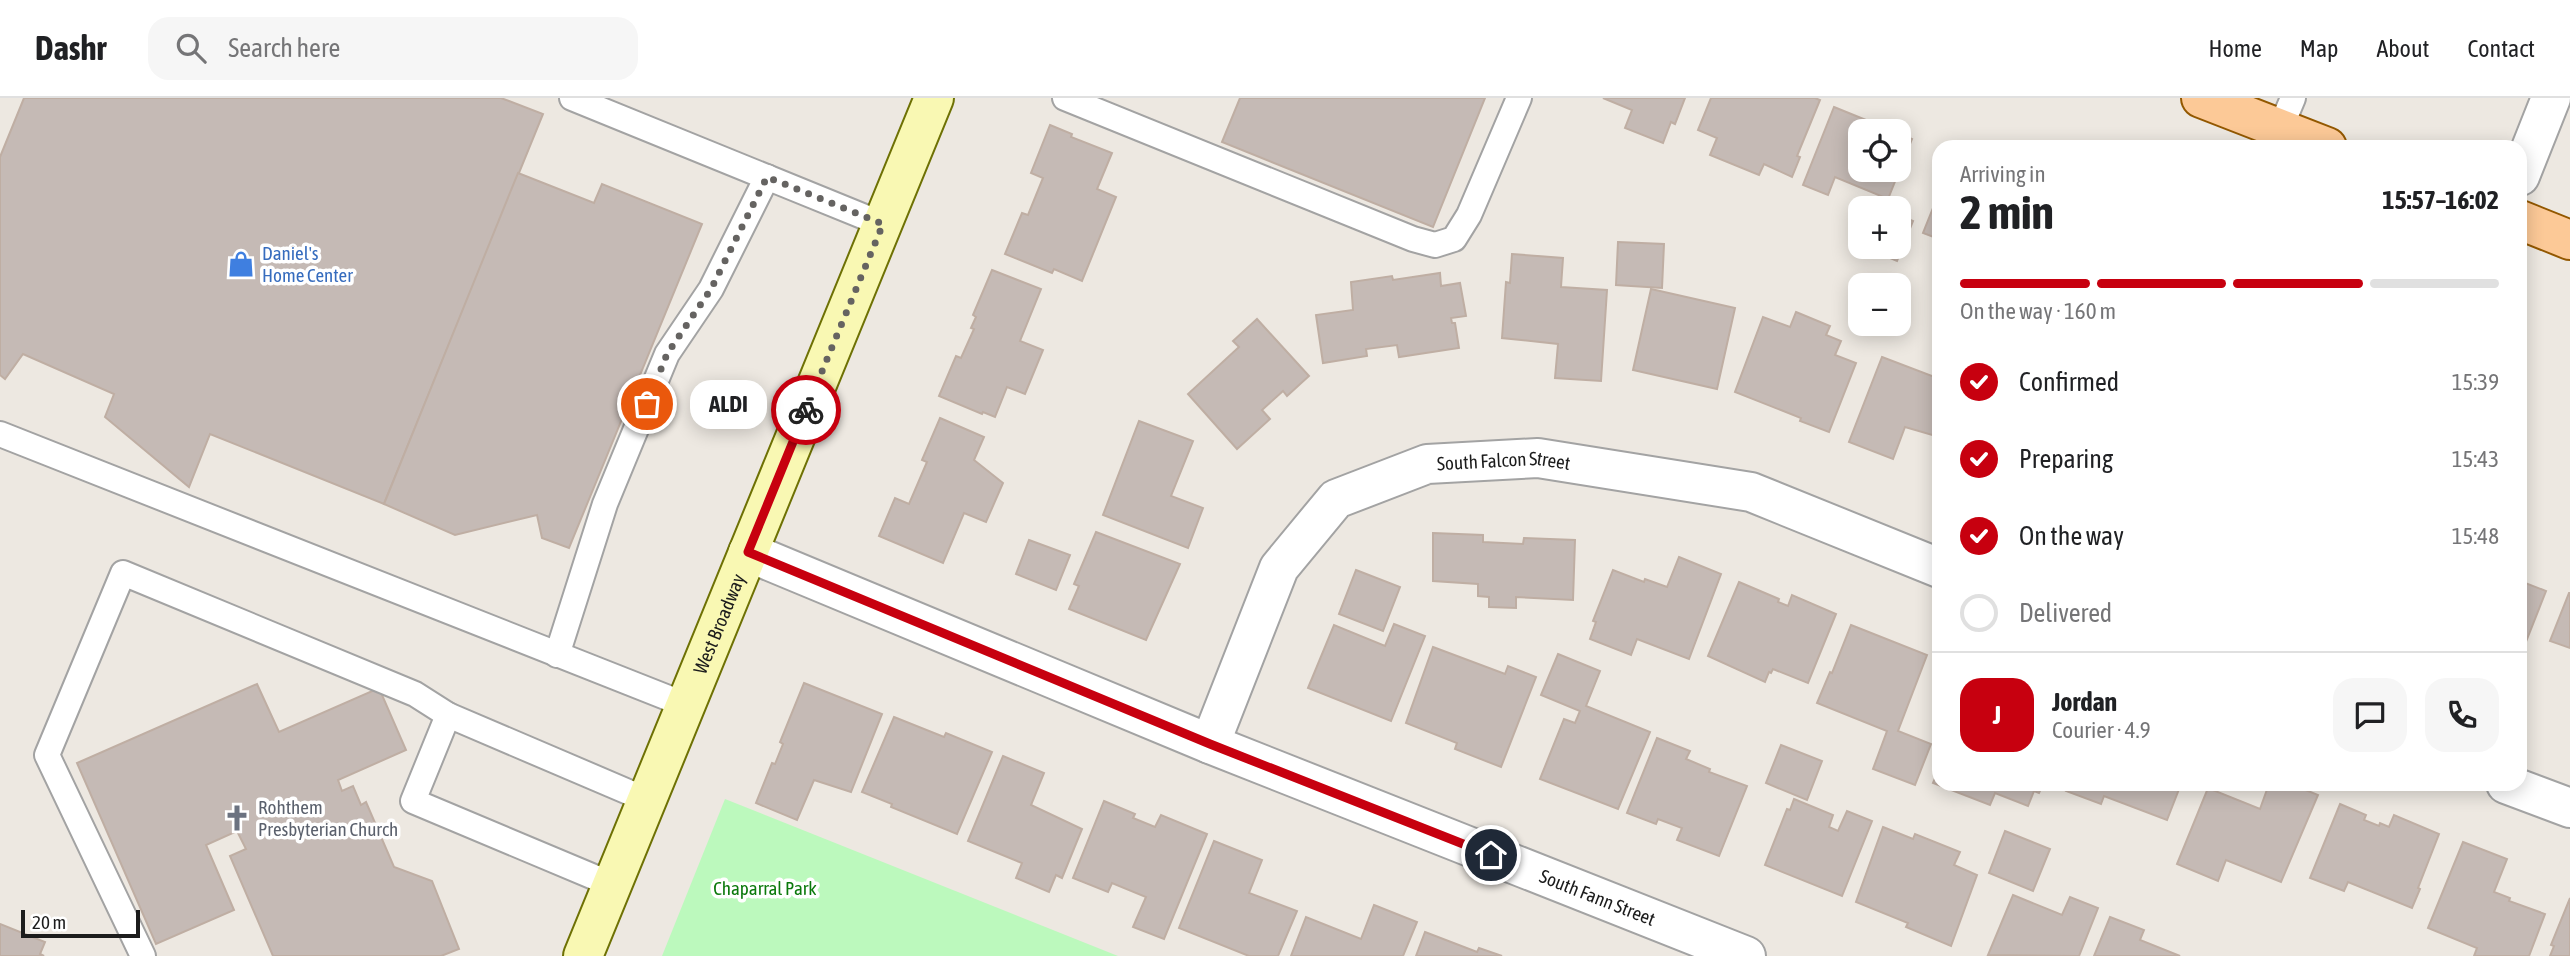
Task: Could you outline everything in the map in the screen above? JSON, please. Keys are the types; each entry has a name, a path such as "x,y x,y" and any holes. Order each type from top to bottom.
{"main road":[{"name":"West Broadway","path":"583,956 934,98"},
{"path":"2204,99 2287,114 2319,140"},
{"path":"2527,223 2570,240"}],"street":[{"path":"2527,158 2551,98"},
{"name":"South Falcon Street","path":"1210,744 1279,568 1336,499 1427,464 1538,458 1751,492 1932,565"},
{"name":"South Fann Street","path":"748,552 1210,744 1746,956"},
{"path":"2525,791 2570,808"}],"lane":[{"path":"572,98 883,224"},
{"path":"1065,98 1413,239 1435,245 1454,239 1469,215 1519,98"},
{"path":"557,655 606,504 667,354 711,289 767,177"},
{"path":"0,434 686,705"},
{"path":"143,956 47,755 123,573 415,694 448,715 648,800"},
{"path":"448,715 413,801 612,885"}],"green space":[{"name":"Chaparral Park","path":"725,799 1118,956 662,956"}],"building":[{"name":"Daniel's Home Center","path":"24,98 501,98 543,114 384,504 210,434 189,487 105,417 114,394 23,354 5,379 0,375 0,157"},
{"path":"1240,98 1485,98 1433,227 1222,142"},
{"path":"1603,98 1685,98 1675,124 1671,122 1663,143 1625,128 1632,110"},
{"path":"1711,98 1820,100 1797,156 1800,157 1792,177 1764,164 1759,175 1710,155 1717,138 1698,130"},
{"path":"1834,107 1864,119 1848,119 1848,182 1895,182 1889,196 1881,196 1835,177 1828,195 1803,185"},
{"path":"1050,125 1072,134 1071,137 1112,153 1097,189 1116,197 1082,281 1054,269 1052,273 1005,254 1022,213 1028,215 1043,178 1031,173"},
{"path":"518,173 594,203 602,184 702,224 569,548 542,538 537,515 455,535 384,504"},
{"path":"1932,210 1932,236 1923,233"},
{"path":"1618,242 1664,244 1662,288 1616,285"},
{"path":"1512,254 1563,258 1561,287 1607,290 1601,381 1555,378 1558,344 1502,338 1506,282 1510,283"},
{"path":"992,270 1041,289 1020,341 1043,350 1025,394 1007,387 995,417 939,396 956,356 961,358 974,329 971,328 976,317 973,315"},
{"path":"1440,273 1441,286 1460,283 1466,316 1451,318 1452,323 1455,323 1459,348 1399,357 1397,345 1366,349 1367,356 1323,363 1316,315 1353,310 1351,282 1392,276 1393,280"},
{"path":"1651,289 1735,308 1717,389 1633,370"},
{"path":"1796,312 1830,326 1826,335 1841,341 1835,355 1856,363 1829,432 1735,392 1763,317 1790,327"},
{"path":"1257,319 1309,376 1287,396 1283,391 1262,410 1270,419 1237,449 1188,394 1239,347 1233,341"},
{"path":"1882,357 1932,376 1932,435 1905,427 1893,459 1849,442"},
{"path":"940,418 984,437 974,460 1003,483 986,522 964,513 943,563 879,536 895,498 909,504 927,462 922,460"},
{"path":"1139,421 1193,441 1171,496 1203,508 1188,548 1103,515"},
{"path":"1096,532 1180,564 1146,640 1069,609 1079,586 1074,584"},
{"path":"1433,533 1483,535 1483,542 1523,544 1524,538 1575,540 1573,600 1516,597 1516,608 1489,607 1489,597 1478,596 1478,584 1433,581"},
{"path":"1029,540 1070,555 1056,590 1016,574"},
{"path":"1679,557 1721,574 1689,659 1637,639 1631,655 1590,639 1596,622 1593,621 1613,570 1644,582 1645,579 1667,587"},
{"path":"1356,570 1400,587 1383,631 1339,614"},
{"path":"1739,582 1779,599 1778,602 1788,606 1792,595 1836,614 1808,683 1773,669 1765,682 1708,656"},
{"path":"2527,584 2546,591 2527,639"},
{"path":"2570,593 2570,648 2550,641"},
{"path":"1394,624 1425,636 1391,721 1308,688 1334,625 1385,646"},
{"path":"1851,625 1927,655 1898,731 1931,744 1915,785 1873,769 1887,731 1817,703"},
{"path":"1433,647 1505,674 1508,666 1536,677 1501,767 1455,749 1457,743 1406,723"},
{"path":"1558,654 1600,671 1586,706 1650,732 1618,809 1540,779 1564,719 1575,723 1580,711 1541,695"},
{"path":"804,683 882,714 851,792 814,780 797,820 756,803 783,744 780,742"},
{"name":"Rohthem Presbyterian Church","path":"257,684 279,732 379,688 406,750 338,780 342,791 353,786 361,805 366,802 394,867 432,881 459,949 441,956 273,956 230,856 246,849 237,831 206,845 234,910 156,944 77,763"},
{"path":"894,717 944,737 946,733 992,752 957,834 862,792"},
{"path":"1657,738 1690,751 1686,759 1710,769 1709,772 1747,786 1719,856 1677,840 1682,828 1658,819 1656,824 1627,813"},
{"path":"1781,745 1822,761 1807,800 1766,783"},
{"path":"1003,756 1044,773 1031,805 1082,829 1062,878 1056,875 1049,892 1016,878 1022,863 968,841"},
{"path":"1954,791 2034,791 2028,806 1995,793 1990,805"},
{"path":"2066,791 2178,791 2167,820 2104,796 2101,804"},
{"path":"2207,791 2215,791 2260,809 2266,791 2308,791 2318,795 2281,882 2226,860 2218,881 2177,864"},
{"path":"1794,799 1833,815 1829,827 1838,831 1847,811 1872,821 1842,896 1765,865 1787,809 1790,810"},
{"path":"1104,801 1135,814 1133,818 1155,827 1161,815 1207,834 1164,939 1133,927 1146,897 1112,883 1108,892 1073,878"},
{"path":"2340,804 2366,815 2364,820 2379,826 2380,823 2389,827 2394,815 2439,834 2412,908 2348,882 2344,891 2310,878"},
{"path":"1883,827 1913,839 1915,834 1960,852 1954,865 1977,875 1951,946 1906,927 1908,923 1856,902"},
{"path":"2005,831 2050,849 2033,891 1989,873"},
{"path":"1214,841 1262,860 1249,893 1297,911 1278,956 1249,956 1179,928"},
{"path":"2463,842 2507,859 2494,892 2510,898 2509,901 2545,914 2529,956 2474,956 2477,948 2428,928"},
{"path":"2013,895 2062,915 2070,897 2098,908 2079,956 1988,955"},
{"path":"2570,898 2570,956 2550,956 2554,946 2551,945"},
{"path":"1374,905 1417,922 1403,956 1291,956 1306,917 1361,939"},
{"path":"2110,917 2144,930 2140,940 2180,956 2094,956"},
{"path":"0,924 45,942 40,954 44,956 0,956"},
{"path":"1425,932 1477,952 1479,948 1502,956 1416,956"}],"way so far":[{"path":"647,404 667,354 711,289 767,177 883,224 806,410"}],"place":[{"name":"Daniel's Home Center","path":"241,264"},
{"name":"ALDI","path":"647,404"},
{"name":"Rohthem Presbyterian Church","path":"237,818"}],"route":[{"path":"806,410 748,552 1210,744 1491,855"}]}
